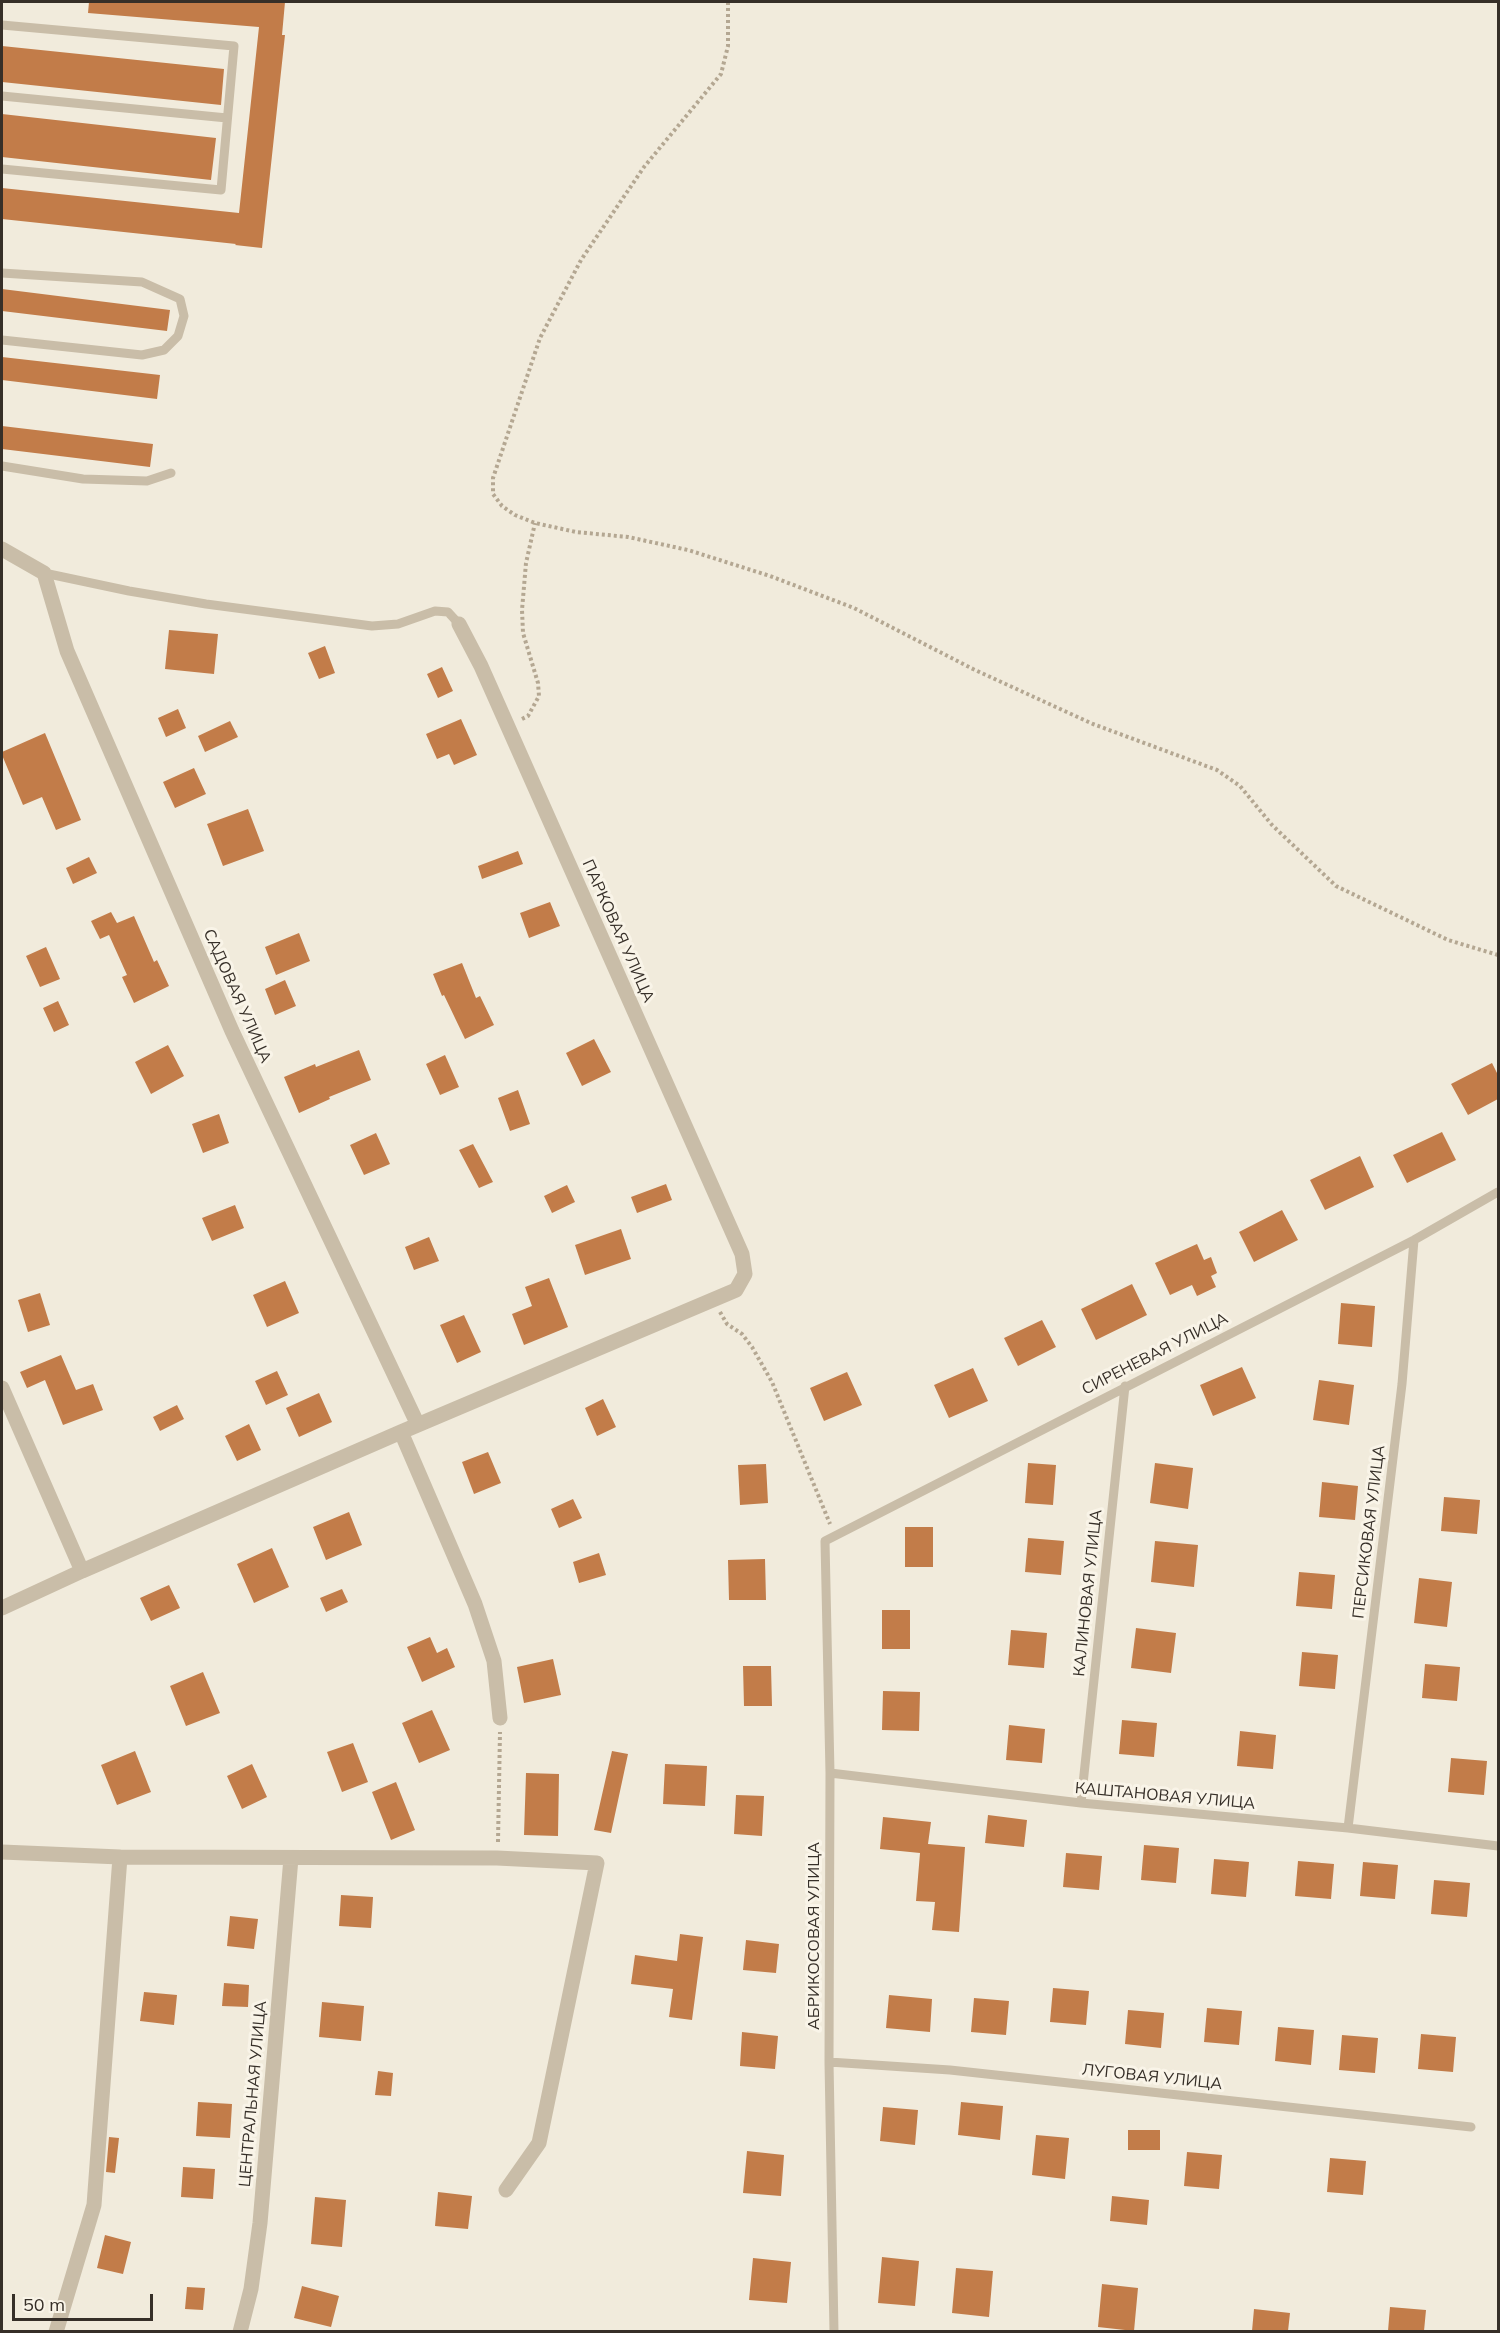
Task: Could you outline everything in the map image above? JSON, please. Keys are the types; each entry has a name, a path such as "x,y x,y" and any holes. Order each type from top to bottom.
{"street":[{"path":"2,549 44,573"},
{"name":"САДОВАЯ УЛИЦА","path":"44,573 67,651 232,1031 418,1425"},
{"name":"ПАРКОВАЯ УЛИЦА","path":"459,624 482,666 742,1254 745,1274 736,1290 710,1300"},
{"path":"2,1608 401,1432 710,1300"},
{"path":"2,1388 82,1571"},
{"path":"401,1432 475,1604 494,1661 500,1718"},
{"path":"2,1852 120,1857 497,1858 597,1863 539,2143 506,2190"},
{"path":"56,2331 94,2205 120,1857"},
{"name":"ЦЕНТРАЛЬНАЯ УЛИЦА","path":"240,2331 251,2289 260,2223 291,1858"}],"lane":[{"path":"2,25 234,46 220,190 2,169"},
{"path":"2,96 227,118"},
{"path":"2,273 142,282 180,299 184,316 178,336 164,350 141,355 2,340"},
{"path":"2,466 83,479 147,481 171,473"},
{"path":"44,573 206,604 372,626 398,624 435,611 448,612 459,624"},
{"name":"СИРЕНЕВАЯ УЛИЦА","path":"825,1541 1414,1240 1498,1192"},
{"name":"ПЕРСИКОВАЯ УЛИЦА","path":"1348,1828 1402,1384 1414,1240"},
{"name":"КАЛИНОВАЯ УЛИЦА","path":"1081,1803 1125,1386"},
{"name":"АБРИКОСОВАЯ УЛИЦА","path":"825,1541 830,1773 829,2062 834,2331"},
{"name":"КАШТАНОВАЯ УЛИЦА","path":"830,1773 1081,1803 1348,1828 1498,1846"},
{"name":"ЛУГОВАЯ УЛИЦА","path":"829,2062 950,2070 1471,2127"}],"path":[{"path":"728,2 728,46 721,74 644,167 581,260 540,338 494,478 493,494 502,506 515,515 534,523 576,532 628,537 668,545 770,576 854,608 974,669 1093,724 1217,770 1240,786 1272,825 1336,886 1448,940 1498,955"},
{"path":"508,727 528,716 539,696 538,683 523,633 522,610 526,563 534,523"},
{"path":"710,1300 727,1324 742,1334 752,1347 772,1382 834,1536"},
{"path":"497,1858 500,1718"}],"building":[{"path":"89,2 285,2 282,35 285,35 262,248 2,219 2,188 239,213 259,27 88,13"},
{"path":"2,46 224,69 221,105 2,82"},
{"path":"2,114 216,138 211,180 2,157"},
{"path":"2,289 170,310 167,331 2,311"},
{"path":"2,357 160,375 157,399 2,380"},
{"path":"2,426 153,444 150,467 2,449"},
{"path":"169,630 218,634 214,674 165,669"},
{"path":"325,646 335,673 319,679 308,653"},
{"path":"442,667 453,691 438,698 427,674"},
{"path":"178,709 186,728 166,737 158,718"},
{"path":"461,719 477,755 454,765 449,754 437,759 426,734"},
{"path":"230,721 238,737 205,752 198,736"},
{"path":"45,733 81,820 56,830 42,797 23,805 2,755 2,752"},
{"path":"194,768 206,794 175,808 163,782"},
{"path":"248,809 264,851 223,866 207,824"},
{"path":"518,851 523,864 482,879 478,866"},
{"path":"89,857 97,873 73,884 66,868"},
{"path":"550,902 560,926 529,938 520,913"},
{"path":"111,912 117,923 134,916 154,962 157,960 169,986 134,1003 122,977 127,975 109,935 100,939 91,921"},
{"path":"299,933 310,961 276,975 265,947"},
{"path":"46,947 60,979 40,987 26,956"},
{"path":"462,963 476,998 480,996 494,1025 465,1039 433,974"},
{"path":"285,980 296,1006 275,1015 265,989"},
{"path":"58,1001 69,1025 54,1032 43,1008"},
{"path":"594,1039 611,1072 582,1086 566,1053"},
{"path":"168,1045 184,1076 151,1094 135,1062"},
{"path":"359,1050 371,1080 329,1097 330,1099 299,1113 284,1077"},
{"path":"445,1055 459,1087 440,1095 426,1064"},
{"path":"1492,1063 1498,1075 1498,1099 1468,1115 1451,1084"},
{"path":"518,1090 530,1124 510,1131 498,1098"},
{"path":"219,1114 229,1143 203,1153 192,1124"},
{"path":"1442,1132 1456,1160 1407,1183 1393,1155"},
{"path":"376,1133 390,1164 364,1175 350,1145"},
{"path":"473,1144 493,1182 479,1188 459,1150"},
{"path":"1360,1156 1374,1187 1325,1210 1310,1180"},
{"path":"666,1184 672,1200 637,1213 631,1197"},
{"path":"567,1185 575,1202 552,1213 544,1196"},
{"path":"235,1205 244,1228 212,1241 202,1218"},
{"path":"1282,1210 1298,1240 1254,1262 1239,1232"},
{"path":"621,1229 631,1259 585,1275 575,1245"},
{"path":"429,1237 439,1261 414,1270 405,1247"},
{"path":"1197,1244 1204,1260 1211,1257 1217,1273 1211,1276 1216,1287 1197,1296 1192,1285 1170,1295 1155,1263"},
{"path":"549,1278 568,1327 524,1345 512,1314 532,1306 525,1287"},
{"path":"285,1281 299,1313 267,1327 253,1295"},
{"path":"1132,1284 1147,1315 1096,1340 1081,1309"},
{"path":"40,1293 50,1325 28,1332 18,1300"},
{"path":"1341,1303 1375,1306 1372,1347 1338,1344"},
{"path":"464,1315 481,1352 457,1363 440,1325"},
{"path":"1042,1320 1056,1347 1018,1366 1004,1338"},
{"path":"61,1355 76,1390 93,1384 103,1410 63,1425 45,1380 27,1388 20,1372"},
{"path":"1242,1367 1256,1398 1213,1416 1200,1385"},
{"path":"973,1368 988,1401 949,1418 934,1385"},
{"path":"277,1371 288,1395 266,1405 255,1381"},
{"path":"847,1372 862,1405 824,1421 810,1388"},
{"path":"1319,1380 1354,1385 1349,1425 1313,1420"},
{"path":"319,1393 332,1422 299,1437 286,1408"},
{"path":"603,1399 616,1427 597,1436 585,1408"},
{"path":"177,1405 184,1419 160,1431 153,1417"},
{"path":"249,1424 261,1450 237,1461 225,1436"},
{"path":"488,1452 501,1483 474,1494 462,1462"},
{"path":"1028,1463 1056,1465 1053,1505 1025,1503"},
{"path":"1155,1463 1193,1468 1188,1509 1150,1503"},
{"path":"766,1464 768,1503 740,1505 738,1465"},
{"path":"1322,1482 1358,1486 1355,1520 1319,1517"},
{"path":"1444,1497 1480,1500 1477,1534 1441,1531"},
{"path":"573,1499 582,1518 559,1528 551,1509"},
{"path":"349,1512 362,1545 326,1560 313,1527"},
{"path":"905,1527 933,1527 933,1567 905,1567"},
{"path":"1028,1538 1064,1541 1061,1575 1025,1572"},
{"path":"1155,1541 1198,1545 1194,1587 1151,1582"},
{"path":"272,1548 289,1587 254,1603 237,1564"},
{"path":"599,1553 606,1575 579,1583 573,1562"},
{"path":"765,1559 766,1600 729,1600 728,1560"},
{"path":"1299,1572 1335,1575 1332,1609 1296,1606"},
{"path":"1419,1578 1452,1582 1447,1627 1414,1623"},
{"path":"169,1585 180,1608 151,1621 140,1598"},
{"path":"342,1589 348,1602 326,1612 320,1598"},
{"path":"882,1610 910,1610 910,1649 882,1649"},
{"path":"1136,1628 1176,1633 1171,1673 1131,1668"},
{"path":"1011,1630 1047,1633 1044,1668 1008,1665"},
{"path":"430,1637 437,1653 447,1648 455,1667 422,1682 407,1647"},
{"path":"1302,1652 1338,1655 1335,1689 1299,1686"},
{"path":"553,1659 561,1695 524,1703 517,1667"},
{"path":"1425,1664 1460,1667 1457,1701 1422,1698"},
{"path":"743,1666 771,1666 772,1706 744,1706"},
{"path":"203,1672 220,1713 186,1726 170,1686"},
{"path":"883,1691 920,1692 919,1731 882,1730"},
{"path":"432,1710 450,1750 419,1763 402,1723"},
{"path":"1122,1720 1157,1723 1154,1757 1119,1754"},
{"path":"1009,1725 1045,1729 1042,1763 1006,1760"},
{"path":"1240,1731 1276,1735 1273,1769 1237,1766"},
{"path":"353,1743 368,1782 342,1792 327,1752"},
{"path":"135,1751 151,1792 117,1805 101,1765"},
{"path":"612,1751 628,1754 611,1833 594,1830"},
{"path":"1451,1758 1487,1761 1484,1795 1448,1792"},
{"path":"252,1764 267,1797 242,1809 227,1776"},
{"path":"665,1764 707,1766 705,1806 663,1804"},
{"path":"526,1773 559,1774 558,1836 524,1835"},
{"path":"396,1782 415,1830 391,1840 372,1792"},
{"path":"736,1795 764,1796 762,1836 734,1834"},
{"path":"988,1815 1027,1820 1024,1847 985,1843"},
{"path":"883,1817 931,1822 928,1844 965,1847 959,1932 932,1930 935,1902 916,1901 920,1853 880,1849"},
{"path":"1144,1845 1179,1848 1176,1883 1141,1880"},
{"path":"1066,1853 1102,1856 1099,1890 1063,1887"},
{"path":"1214,1859 1249,1862 1246,1897 1211,1894"},
{"path":"1298,1861 1334,1864 1331,1899 1295,1896"},
{"path":"1363,1862 1398,1865 1395,1899 1360,1896"},
{"path":"1434,1880 1470,1883 1467,1917 1431,1914"},
{"path":"341,1895 373,1897 371,1928 339,1926"},
{"path":"230,1916 258,1919 254,1949 227,1946"},
{"path":"680,1934 703,1937 692,2020 669,2017 673,1989 631,1984 635,1955 677,1961"},
{"path":"746,1940 779,1944 776,1973 743,1970"},
{"path":"224,1983 249,1985 248,2007 222,2006"},
{"path":"1053,1988 1089,1991 1086,2025 1050,2022"},
{"path":"144,1992 177,1995 174,2025 140,2021"},
{"path":"889,1995 932,1999 930,2032 886,2028"},
{"path":"974,1998 1009,2001 1006,2035 971,2032"},
{"path":"322,2002 364,2006 361,2041 319,2037"},
{"path":"1207,2008 1242,2011 1239,2045 1204,2042"},
{"path":"1128,2010 1164,2013 1161,2048 1125,2044"},
{"path":"1278,2027 1314,2030 1311,2065 1275,2061"},
{"path":"742,2032 778,2036 775,2069 740,2066"},
{"path":"1421,2034 1456,2037 1453,2072 1418,2069"},
{"path":"1342,2035 1378,2038 1375,2073 1339,2070"},
{"path":"378,2071 393,2073 391,2096 375,2095"},
{"path":"198,2102 232,2104 230,2138 196,2136"},
{"path":"961,2102 1003,2106 1000,2140 958,2135"},
{"path":"883,2107 918,2110 915,2145 880,2141"},
{"path":"1128,2130 1160,2130 1160,2150 1128,2150"},
{"path":"1036,2135 1069,2138 1065,2179 1032,2175"},
{"path":"109,2137 119,2138 115,2173 106,2172"},
{"path":"747,2151 784,2155 781,2196 743,2193"},
{"path":"1187,2152 1222,2155 1219,2189 1184,2186"},
{"path":"1330,2158 1366,2161 1363,2195 1327,2192"},
{"path":"183,2167 215,2169 213,2199 181,2197"},
{"path":"438,2192 472,2196 468,2229 435,2226"},
{"path":"1112,2196 1149,2200 1147,2225 1110,2221"},
{"path":"315,2197 346,2200 342,2247 311,2244"},
{"path":"105,2235 131,2242 123,2274 97,2268"},
{"path":"882,2257 919,2261 915,2306 878,2303"},
{"path":"753,2258 791,2262 787,2303 749,2300"},
{"path":"956,2268 993,2271 989,2317 952,2313"},
{"path":"1102,2284 1138,2288 1134,2331 1098,2327"},
{"path":"302,2286 339,2296 331,2327 294,2318"},
{"path":"187,2287 205,2288 203,2310 185,2309"},
{"path":"1390,2307 1426,2310 1424,2331 1388,2331"},
{"path":"1254,2309 1290,2313 1288,2331 1252,2331"}]}
